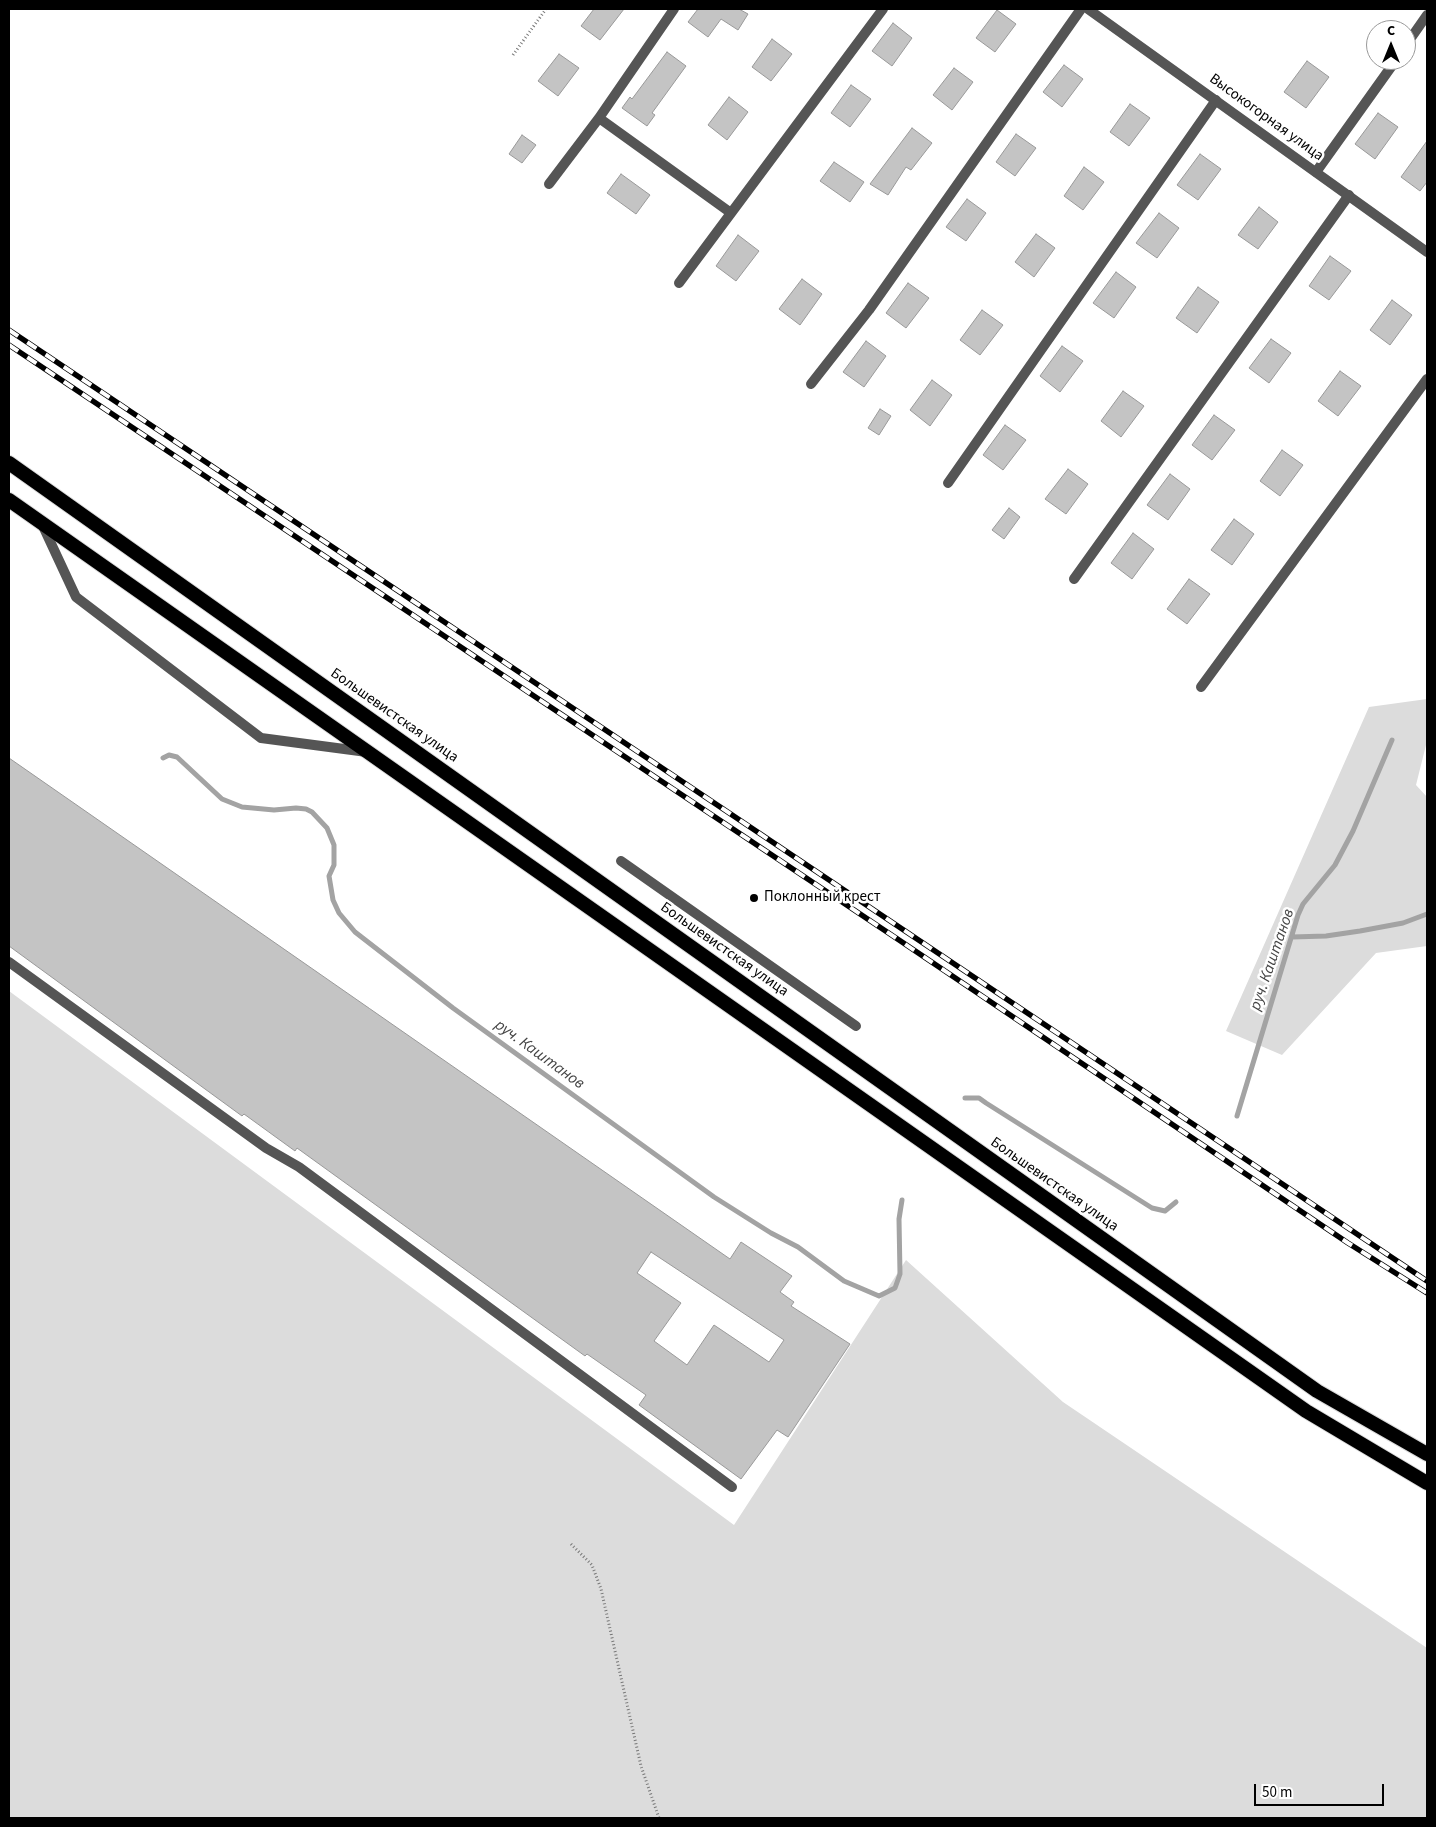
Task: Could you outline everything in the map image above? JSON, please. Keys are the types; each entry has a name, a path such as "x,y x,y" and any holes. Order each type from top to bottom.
{"highway":[{"name":"Большевистская улица","path":"9,463 1317,1391 1427,1454"},
{"path":"9,500 1298,1405 1427,1483"}],"street":[{"path":"549,184 599,118 674,9"},
{"path":"679,283 883,9"},
{"path":"811,384 869,310 1082,9"},
{"name":"Высокогорная улица","path":"1088,9 1427,252"},
{"path":"1416,32 1427,16"},
{"path":"1316,172 1389,70"},
{"path":"948,483 1216,100"},
{"path":"599,118 731,213"},
{"path":"1074,578 1349,195"},
{"path":"1201,687 1427,379"},
{"path":"41,523 76,597 261,738 369,752"},
{"path":"621,860 856,1026"},
{"path":"9,962 266,1148 299,1167 732,1487"}],"path":[{"path":"513,55 546,9"},
{"path":"570,1544 592,1565 601,1589 615,1642 621,1684 641,1766 659,1818"}],"shaded area":[{"path":"1427,699 1427,741 1416,785 1427,797 1427,946 1376,953 1282,1055 1226,1031 1369,707"},
{"path":"9,991 734,1525 906,1260 1063,1402 1427,1648 1427,1818 9,1818"}],"building":[{"path":"594,9 624,9 600,40 581,26"},
{"path":"698,9 739,9 748,14 738,30 721,19 708,37 688,22"},
{"path":"997,10 1016,24 995,52 976,38"},
{"path":"893,23 912,38 892,66 872,51"},
{"path":"772,39 792,54 771,81 752,67"},
{"path":"667,52 686,66 652,113 655,115 647,126 622,108 630,97 632,99"},
{"path":"559,54 579,68 558,96 538,81"},
{"path":"1307,61 1329,77 1306,108 1284,92"},
{"path":"1064,65 1083,79 1062,107 1043,92"},
{"path":"954,68 973,82 952,110 933,95"},
{"path":"851,85 871,99 850,127 831,113"},
{"path":"729,97 748,112 727,140 708,125"},
{"path":"1130,104 1150,118 1129,146 1110,132"},
{"path":"1378,113 1398,127 1375,159 1355,144"},
{"path":"912,128 932,143 911,170 906,167 888,195 870,184"},
{"path":"1016,134 1036,148 1015,176 996,162"},
{"path":"522,135 536,145 522,163 509,154"},
{"path":"1427,141 1427,182 1420,191 1401,177"},
{"path":"1200,154 1221,169 1198,200 1177,185"},
{"path":"834,162 864,182 850,202 820,181"},
{"path":"1084,167 1104,182 1083,210 1064,196"},
{"path":"621,174 650,195 636,214 607,193"},
{"path":"967,199 986,213 966,241 946,227"},
{"path":"1259,207 1278,222 1258,249 1238,235"},
{"path":"1159,213 1179,228 1157,258 1136,243"},
{"path":"1036,234 1055,248 1034,277 1015,262"},
{"path":"738,235 759,251 736,281 716,266"},
{"path":"1330,256 1351,271 1329,300 1309,286"},
{"path":"1116,272 1136,287 1114,318 1093,303"},
{"path":"802,279 822,294 800,325 779,309"},
{"path":"908,283 929,298 906,328 886,313"},
{"path":"1198,287 1219,302 1197,333 1176,318"},
{"path":"1392,300 1412,315 1390,345 1370,330"},
{"path":"982,310 1003,325 980,355 960,340"},
{"path":"1271,339 1291,353 1269,383 1249,368"},
{"path":"866,341 886,356 864,387 843,372"},
{"path":"1062,346 1083,361 1060,392 1040,376"},
{"path":"1340,371 1361,386 1338,416 1318,401"},
{"path":"932,380 952,395 930,426 910,410"},
{"path":"1123,391 1144,406 1121,437 1101,421"},
{"path":"880,409 891,416 879,435 868,428"},
{"path":"1214,415 1235,430 1212,460 1192,445"},
{"path":"1005,425 1026,440 1003,470 983,455"},
{"path":"1282,450 1303,465 1280,496 1260,481"},
{"path":"1068,469 1088,484 1066,514 1045,499"},
{"path":"1170,474 1190,489 1168,520 1147,505"},
{"path":"1009,508 1020,517 1004,539 992,530"},
{"path":"1234,519 1254,534 1232,565 1211,550"},
{"path":"1133,533 1154,549 1132,579 1111,563"},
{"path":"1189,579 1210,594 1187,624 1167,609"},
{"path":"9,758 730,1259 741,1242 792,1276 780,1292 794,1302 791,1306 850,1344 788,1437 777,1430 741,1479 639,1405 646,1395 587,1354 585,1356 297,1148 295,1151 244,1114 242,1116 9,946","holes":["651,1252 784,1340 769,1362 714,1325 687,1365 654,1341 681,1303 637,1273"]}],"waterway":[{"name":"руч. Каштанов","path":"1237,1116 1298,915 1303,904 1335,865 1353,831 1392,740"},
{"name":"руч. Каштанов","path":"163,758 169,755 177,757 222,799 242,807 274,810 296,808 312,812 327,828 334,845 334,865 329,876 333,900 339,913 355,932 453,1008 714,1197 771,1233 798,1247 844,1281 879,1296 895,1288 900,1274 899,1219 902,1200"},
{"path":"1292,937 1326,936 1360,931 1403,923 1427,914"},
{"name":"руч. Каштанов","path":"965,1098 979,1098 1152,1208 1165,1211 1176,1202"}],"railway":[{"path":"9,330 1427,1281"},
{"path":"9,345 902,942 1348,1243 1427,1293"}],"place":[{"name":"Поклонный крест","path":"754,898"}]}
